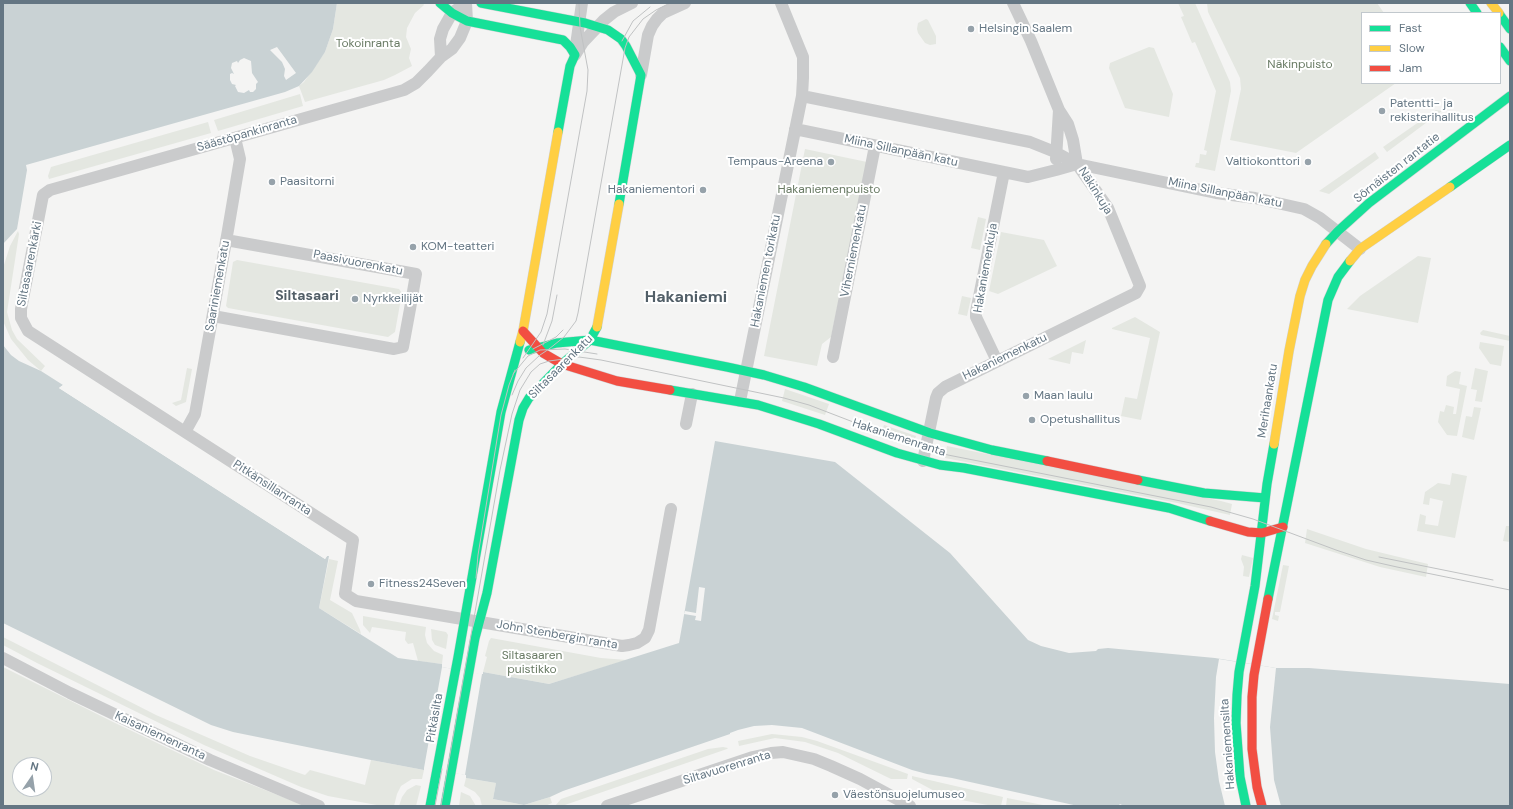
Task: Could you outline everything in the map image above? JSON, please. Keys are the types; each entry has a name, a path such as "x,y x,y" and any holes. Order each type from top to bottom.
{"main road":[{"path":"440,3 452,13 467,21 563,40 575,55 570,66 523,331 501,412 465,620"},
{"path":"481,3 598,26 608,30 622,40 641,75"},
{"path":"1470,3 1476,12"},
{"path":"1492,3 1498,12"},
{"path":"1501,17 1510,29"},
{"path":"1501,48 1510,61"},
{"name":"Siltasaarenkatu","path":"469,672 479,622 487,593 521,414 529,398 562,364 590,340 597,328 641,75"},
{"name":"Sörnäisten rantatie","path":"1338,231 1369,203 1510,96"},
{"path":"1283,527 1324,314 1328,300 1338,277 1346,265 1360,250 1510,145"},
{"name":"Merihaankatu","path":"1255,586 1265,498 1289,350 1300,296 1312,266 1325,246 1338,231"},
{"name":"Hakaniemenranta","path":"523,331 543,353 562,364 612,379 692,394 740,401 791,415 923,461 1169,508 1239,530 1262,533 1283,527"},
{"name":"Hakaniemenranta","path":"515,358 524,352 537,347 557,343 590,340 764,375 804,387 930,433 999,452 1196,492 1265,498"},
{"name":"Hakaniemensilta","path":"1262,806 1257,787 1252,749 1252,697 1256,661 1283,527"},
{"name":"Hakaniemensilta","path":"1246,806 1240,777 1236,722 1236,695 1242,651 1255,586"},
{"name":"Pitkäsilta","path":"430,806 438,770 465,620"},
{"name":"Pitkäsilta","path":"445,806 469,672"}],"street":[{"name":"Säästöpankinranta","path":"441,57 440,39 443,29 452,13 466,3"},
{"name":"Säästöpankinranta","path":"44,195 50,190 404,90 416,83 441,57 452,49 460,38 467,21 466,3"},
{"path":"575,55 582,3"},
{"path":"575,55 583,42 598,26 614,12 632,3"},
{"path":"641,75 646,45 652,26 664,13 684,3"},
{"name":"Hakaniemen torikatu","path":"740,401 802,96 804,67 803,57 781,3"},
{"name":"Näkinkuja","path":"1013,3 1031,41 1059,110 1068,124 1073,140 1077,164 1108,208 1140,286 1136,293"},
{"name":"Miina Sillanpään katu","path":"802,96 1030,142 1055,152 1077,164 1216,193 1255,198 1304,209 1338,231 1360,250"},
{"name":"Näkinkuja","path":"1056,170 1055,152 1059,110"},
{"name":"Miina Sillanpään katu","path":"794,130 1028,177 1077,164"},
{"name":"Saariniemenkatu","path":"185,432 195,414 240,159 235,138"},
{"name":"Viherniemenkatu","path":"833,357 875,146"},
{"name":"Hakaniemenkuja","path":"997,361 976,317 976,312 1004,172"},
{"name":"Siltasaarenkärki","path":"28,331 21,318 21,308 44,195"},
{"name":"Paasivuorenkatu","path":"213,316 394,349 403,347 416,274 226,240"},
{"name":"Hakaniemenkatu","path":"923,461 938,393 945,387 1136,293"},
{"name":"Pitkänsillanranta","path":"28,331 353,540 345,594 356,601 479,622"},
{"path":"686,424 692,394"},
{"name":"John Stenbergin ranta","path":"479,622 622,646 637,643 645,638 649,630 671,509"},
{"name":"Kaisaniemenranta","path":"3,658 70,693 210,760 319,806"},
{"name":"Siltavuorenranta","path":"607,806 753,757 783,752 814,759 831,766 860,779 910,806"},
{"path":"884,792 890,806"}],"green space":[{"name":"Tokoinranta","path":"337,3 423,3 424,5 415,13 407,28 406,37 411,49 409,58 412,66 384,80 305,102 299,86 304,82 325,52 333,29"},
{"path":"1178,3 1195,3 1230,82 1231,91 1215,171 1195,167 1196,163 1199,163 1200,154 1206,155 1207,151 1204,150 1216,91 1195,42 1192,43 1181,17 1184,16"},
{"name":"Näkinpuisto","path":"1207,3 1377,3 1383,12 1361,12 1361,84 1395,84 1296,153 1230,140 1241,89 1240,78 1208,12"},
{"path":"926,19 928,20 936,36 936,44 930,45 925,43 918,33 918,23"},
{"path":"1149,47 1154,48 1173,94 1169,117 1125,108 1109,68 1110,63"},
{"path":"300,94 303,106 218,131 214,120"},
{"path":"1436,110 1442,111 1387,152 1383,147"},
{"path":"208,122 211,133 49,179 48,176 51,167"},
{"name":"Hakaniemenpuisto","path":"805,149 867,162 831,337 822,344 817,366 764,356"},
{"path":"1375,152 1379,158 1329,194 1319,191"},
{"path":"978,217 986,219 980,250 971,248"},
{"path":"18,231 19,234 7,312 12,330 17,339 45,366 41,371 28,360 11,339 3,321 3,268 10,246"},
{"path":"1001,232 1044,240 1057,266 998,294 989,291"},
{"path":"1418,256 1431,258 1418,323 1347,309 1360,296"},
{"path":"237,260 399,289 402,293 395,332 388,337 228,308 226,306 233,262"},
{"path":"962,296 971,298 967,316 958,314"},
{"path":"1135,317 1160,332 1141,420 1121,416 1125,397 1137,399 1150,338 1112,329"},
{"path":"1483,330 1510,336 1510,341 1481,335 1480,333"},
{"path":"1086,340 1083,354 1072,352 1070,364 1048,359"},
{"path":"1480,342 1504,346 1501,366 1490,364 1479,348"},
{"path":"187,368 192,369 186,402 176,406 172,403 181,400"},
{"path":"1475,368 1488,371 1482,402 1475,401 1477,390 1471,389"},
{"path":"1455,371 1461,372 1459,384 1467,386 1457,436 1447,435 1438,422 1440,411 1444,412 1446,405 1454,407 1453,414 1456,414 1460,389 1446,386 1447,376"},
{"path":"785,389 829,404 825,415 782,401"},
{"path":"1474,407 1481,408 1474,440 1462,437 1466,416 1472,417"},
{"path":"884,425 916,436 912,447 880,436"},
{"path":"947,446 1221,501 1232,504 1230,515 1177,503 945,458"},
{"path":"1452,473 1467,476 1455,538 1417,531 1420,514 1426,516 1425,524 1438,526 1443,501 1430,498 1429,505 1423,504 1425,492 1438,483 1450,485"},
{"path":"1506,526 1510,526 1510,542 1503,541"},
{"path":"1307,529 1366,549 1428,564 1426,577 1380,567 1305,543"},
{"path":"1242,555 1253,558 1249,577 1243,576 1244,567 1241,559"},
{"path":"329,559 338,561 330,600 352,613 361,634 319,608"},
{"path":"1283,565 1289,566 1280,612 1275,612 1275,615 1279,616 1278,621 1272,619"},
{"path":"363,616 426,627 425,635 427,643 434,651 443,655 442,664 418,661 413,643 408,644 405,640 406,632 372,627 370,633 363,625"},
{"path":"431,629 446,632 448,635 446,649 435,645 432,640"},
{"path":"3,637 156,715 250,756 305,775 310,770 365,785 371,760 424,770 422,779 412,779 401,786 394,806 382,806 328,796 301,787 204,745 37,663 3,645"},
{"name":"Siltasaaren puistikko","path":"491,638 601,658 627,660 549,684 483,672 487,657 485,656"},
{"path":"3,667 214,770 306,806 3,806"},
{"path":"772,734 802,737 817,741 908,774 907,779 891,779 838,753 805,742 775,738 739,746 738,741"},
{"path":"723,747 728,748 562,806 555,806 561,799 708,749"},
{"path":"912,776 1003,797 1001,806 993,806 956,799 940,794 912,779"},
{"path":"466,778 496,783 493,799 524,805 550,797 552,803 545,806 482,806 480,798 475,792 464,786"},
{"path":"416,785 421,786 416,806 399,806 402,797 407,790"},
{"path":"461,792 470,796 476,806 459,806"},
{"path":"1007,798 1048,806 1006,806"}],"shaded area":[{"path":"3,3 337,3 333,29 325,52 312,72 299,86 285,92 26,165 27,170 17,229 3,244"},
{"path":"3,345 11,355 19,361 41,371 63,385 59,388 325,559 329,556 319,608 398,658 442,664 442,667 479,674 483,674 483,672 549,684 679,643 715,441 835,462 950,553 1028,640 1041,646 1069,653 1096,651 1098,649 1108,648 1215,658 1276,668 1309,668 1510,684 1510,806 1124,806 1120,804 1118,806 1078,806 952,778 927,774 912,770 802,728 772,725 754,726 738,730 524,805 493,799 496,783 466,778 466,775 428,768 424,768 424,770 233,732 211,725 3,623"}],"pier":[{"path":"277,47 296,73 286,80 284,76 285,69 282,62 270,50"},
{"path":"244,58 251,61 252,73 258,82 256,84 256,89 253,92 250,92 249,90 244,93 238,92 235,86 236,85 232,84 230,80 230,74 234,74 231,68 232,63 237,61 238,63"},
{"path":"63,385 64,386 62,388 324,556 326,554 327,556 325,559 59,388"},
{"path":"699,587 705,588 701,621 695,620 696,616 684,614 685,611 696,613"},
{"path":"1219,659 1276,668 1270,727 1274,780 1281,806 1225,806 1219,781 1215,752 1214,718 1216,677"},
{"path":"442,667 482,674 465,775 424,768"}],"tram line":[{"path":"523,358 541,332 547,314 587,91 588,70 580,27 579,3"},
{"path":"512,395 526,368 540,355 564,337 576,321 625,48 629,37 643,19 670,3"},
{"path":"622,41 633,21 650,7"},
{"path":"543,345 552,321 557,295"},
{"path":"533,349 556,337 563,330"},
{"path":"513,374 528,356 540,350 565,349 597,354"},
{"path":"441,806 500,470 512,414 520,390 531,372 540,364 549,361 579,357 601,360 784,398 809,405 913,445 948,455 1211,507 1253,519 1366,560 1510,590"},
{"path":"476,578 478,555 501,415 509,385 515,370"},
{"path":"1379,557 1493,580"},
{"path":"435,806 442,769"}],"traffic: fast":[{"path":"440,3 452,13 467,21 563,40 570,47 575,55 570,66 558,132"},
{"path":"481,3 585,23 608,30 621,39 626,46 641,75 619,204"},
{"path":"1470,3 1476,12"},
{"path":"1501,16 1510,29"},
{"path":"1501,48 1510,61"},
{"path":"1326,244 1369,203 1510,96"},
{"path":"1450,187 1510,145"},
{"path":"1268,599 1328,300 1338,277 1350,261"},
{"path":"445,806 475,638 487,593 519,420 523,408 529,398 562,364 590,340 597,327"},
{"path":"529,350 557,343 590,340 727,367 764,375 804,387 930,433 992,450 1047,461"},
{"path":"430,806 501,412 520,342"},
{"path":"670,390 758,405 819,424 897,453 940,465 964,468 1169,508 1210,521"},
{"path":"1246,806 1240,777 1236,723 1237,695 1239,672 1255,586 1267,484 1274,444"},
{"path":"1138,480 1204,493 1265,498"}],"traffic: slow":[{"path":"1491,3 1498,12"},
{"path":"520,342 558,132"},
{"path":"1350,261 1360,249 1450,187"},
{"path":"597,327 619,204"},
{"path":"1274,444 1289,351 1300,296 1305,280 1326,244"}],"traffic: jam":[{"path":"523,331 543,353 562,364 617,381 670,390"},
{"path":"1047,461 1138,480"},
{"path":"1210,521 1248,532 1262,533 1283,527"},
{"path":"1262,806 1257,787 1252,749 1252,697 1254,675 1268,599"}],"place":[{"name":"Helsingin Saalem","path":"971,29"},
{"name":"Patentti- ja rekisterihallitus","path":"1382,111"},
{"name":"Tempaus-Areena","path":"831,162"},
{"name":"Valtiokonttori","path":"1308,162"},
{"name":"Paasitorni","path":"272,182"},
{"name":"Hakaniementori","path":"703,190"},
{"name":"KOM-teatteri","path":"413,247"},
{"name":"Nyrkkeilijät","path":"355,299"},
{"name":"Maan laulu","path":"1026,396"},
{"name":"Opetushallitus","path":"1032,420"},
{"name":"Fitness24Seven","path":"371,584"},
{"name":"Väestönsuojelumuseo","path":"835,795"}],"district":[{"name":"Siltasaari","path":"307,296"},
{"name":"Hakaniemi","path":"686,298"}]}
